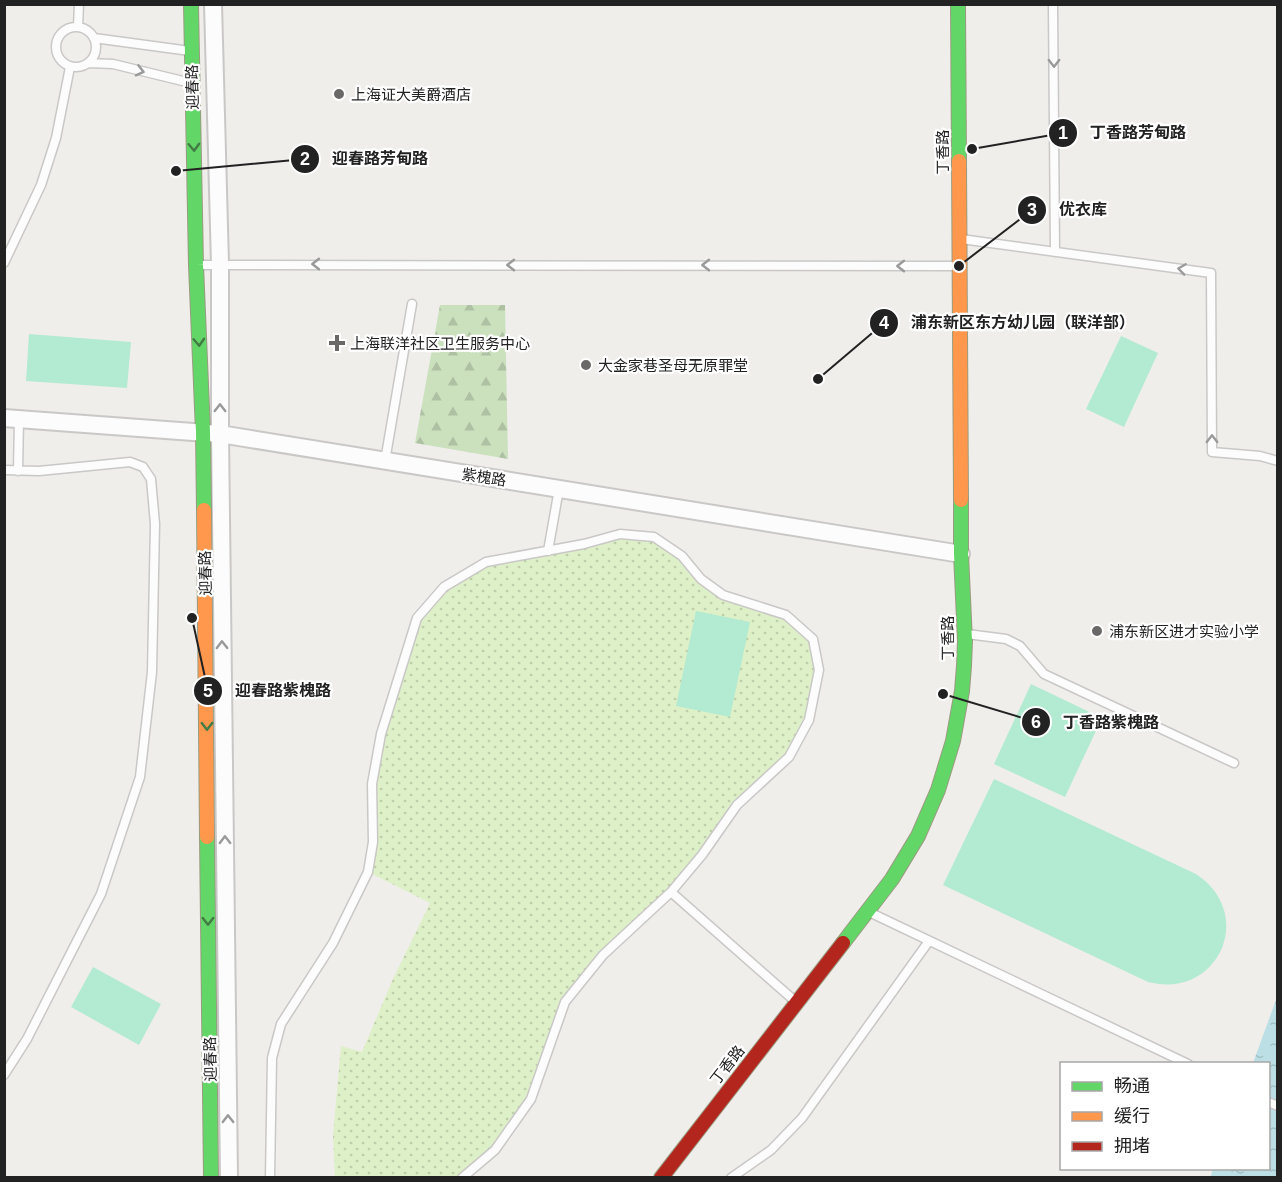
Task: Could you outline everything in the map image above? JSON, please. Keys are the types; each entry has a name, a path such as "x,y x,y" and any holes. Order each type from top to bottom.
{"street":[{"name":"迎春路","path":"190,4 196,265 212,433 229,1178"},
{"name":"迎春路","path":"211,1178 212,433 220,264 213,4"},
{"name":"丁香路","path":"661,1178 892,879 918,836 938,792 952,746 961,696 964,634 961,554 958,4"},
{"name":"紫槐路","path":"12,418 212,433 961,554"}],"lane":[{"path":"78,27 79,4"},
{"path":"1053,4 1055,252"},
{"path":"78,27 85,29 94,38 96,51 89,63 84,66 70,67 59,59 56,53 57,39 66,29 78,27"},
{"path":"94,38 191,51"},
{"path":"89,63 113,64 191,83"},
{"path":"4,263 41,185 56,138 70,67"},
{"path":"959,239 1211,273 1212,452 1260,456 1278,461"},
{"path":"196,265 959,266"},
{"path":"386,460 412,304"},
{"path":"12,418 18,471"},
{"path":"4,470 39,471 130,462 143,467 151,479 154,524 152,672 140,777 101,894 27,1039 4,1075"},
{"path":"548,551 559,489"},
{"path":"270,1178 272,1058 281,1024 333,943 368,872 373,842 372,784 381,734 417,618 444,587 486,562 584,544 620,534 654,537 682,556 701,579 723,595 786,615 813,639 819,670 809,720 789,757 738,805 702,855 671,892 603,955 565,1002 531,1099 495,1150 462,1178"},
{"path":"964,634 1006,639 1020,646 1044,674 1234,763"},
{"path":"671,892 796,1002"},
{"path":"866,911 1184,1062"},
{"path":"731,1178 771,1149 802,1118 929,941"}],"green space":[{"path":"440,305 505,305 508,459 415,443"},
{"path":"29,334 131,342 127,388 26,381"},
{"path":"1121,336 1158,353 1124,427 1086,409"},
{"path":"620,534 654,537 723,595 786,615 813,639 819,670 809,720 789,757 737,805 702,855 603,955 565,1002 531,1099 495,1150 462,1177 335,1178 333,1135 341,1046 362,1052 392,981 430,903 368,872 372,784 381,734 417,618 444,587 486,562"},
{"path":"696,611 750,622 730,717 676,706"},
{"path":"1031,684 1102,718 1065,797 994,764"},
{"path":"994,779 1196,874 1214,891 1224,910 1226,930 1221,950 1210,966 1194,978 1173,984 1148,982 943,885"},
{"path":"93,967 161,1004 139,1045 71,1007"}],"water":[{"path":"1277,997 1277,1177 1210,1178 1213,1170 1270,1170 1270,1062 1253,1062"}],"traffic: fast":[{"path":"191,4 204,510"},
{"path":"958,4 959,161"},
{"path":"843,943 892,879 918,836 938,790 953,741 962,691 965,641 961,500"},
{"path":"207,837 211,1178"}],"traffic: slow":[{"path":"959,161 961,500"},
{"path":"204,510 207,837"}],"traffic: jam":[{"path":"661,1178 843,943"}],"place":[{"name":"上海证大美爵酒店","path":"339,94"},
{"name":"丁香路芳甸路","path":"972,149"},
{"name":"迎春路芳甸路","path":"176,171"},
{"name":"优衣库","path":"959,266"},
{"name":"上海联洋社区卫生服务中心","path":"337,343"},
{"name":"大金家巷圣母无原罪堂","path":"586,365"},
{"name":"浦东新区东方幼儿园（联洋部）","path":"818,379"},
{"name":"迎春路紫槐路","path":"192,618"},
{"name":"浦东新区进才实验小学","path":"1097,631"},
{"name":"丁香路紫槐路","path":"943,694"}]}
